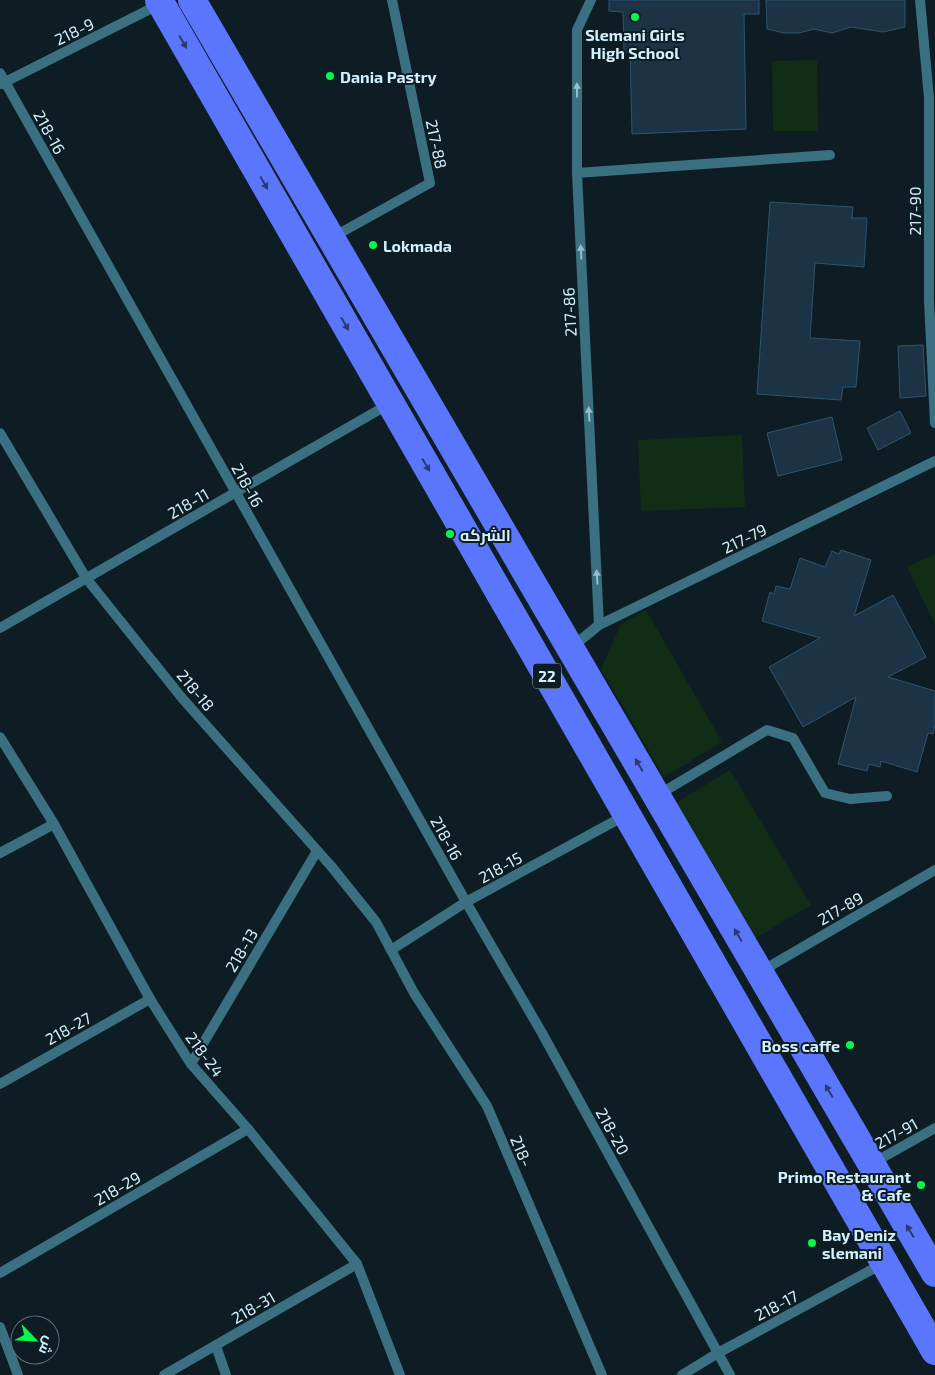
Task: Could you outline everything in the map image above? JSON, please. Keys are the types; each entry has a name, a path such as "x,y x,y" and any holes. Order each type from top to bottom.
{"main road":[{"name":"22","path":"192,0 935,1273"},
{"name":"22","path":"160,2 935,1351"}],"street":[{"name":"217-88","path":"331,238 430,183 392,0"},
{"name":"217-86","path":"591,0 577,30 577,173 599,625"},
{"name":"217-90","path":"920,0 932,97 932,300 935,423"},
{"name":"218-9","path":"2,79 160,2"},
{"name":"218-16","path":"2,79 466,902"},
{"path":"577,173 830,155"},
{"name":"218-11","path":"0,628 390,404"},
{"name":"218-18","path":"0,433 86,578 182,698 318,851 376,922 391,950"},
{"name":"217-79","path":"570,648 599,625 935,461"},
{"path":"657,795 767,730 793,738 825,794 850,799 887,796"},
{"name":"218-24","path":"0,738 54,824 150,999 191,1064 248,1129 357,1264 400,1375"},
{"name":"218-15","path":"391,950 466,902 627,815"},
{"path":"0,854 54,824"},
{"name":"218-13","path":"191,1064 318,851"},
{"name":"217-89","path":"760,973 935,870"},
{"name":"218-20","path":"466,902 542,1033 730,1375"},
{"name":"218-","path":"391,950 414,993 487,1106 602,1375"},
{"name":"218-27","path":"0,1084 150,999"},
{"name":"217-91","path":"871,1164 935,1128"},
{"name":"218-29","path":"0,1273 248,1129"},
{"name":"218-17","path":"682,1375 718,1353 884,1263"},
{"name":"218-31","path":"164,1375 357,1264"},
{"path":"0,1327 18,1375"},
{"path":"216,1346 226,1375"}],"green space":[{"path":"817,60 818,131 773,131 772,61"},
{"path":"742,435 745,507 641,511 638,440"},
{"path":"935,554 935,624 907,567"},
{"path":"646,610 722,742 664,777 601,669 621,624"},
{"path":"730,770 811,905 754,939 674,804"}],"building":[{"path":"609,0 759,0 759,14 744,14 746,129 632,134 630,52 624,52 623,12 609,11"},
{"path":"766,0 905,0 905,27 883,32 851,27 832,33 814,29 799,33 784,33 767,29"},
{"path":"770,202 853,207 852,218 867,218 864,267 815,263 810,338 860,341 856,387 843,387 841,400 757,394"},
{"path":"923,345 926,396 900,398 898,346"},
{"path":"900,411 911,433 878,450 867,428"},
{"path":"832,417 842,460 778,476 767,433"},
{"path":"841,550 871,560 854,616 893,595 926,657 888,677 935,691 935,725 933,734 928,733 917,772 881,761 880,767 869,764 867,771 838,764 856,697 803,727 769,667 820,638 762,621 770,592 774,594 776,586 790,589 800,558 825,567 832,551 839,554"}],"place":[{"name":"Slemani Girls High School","path":"635,17"},
{"name":"Dania Pastry","path":"330,76"},
{"name":"Lokmada","path":"373,245"},
{"name":"الشركه","path":"450,534"},
{"name":"Boss caffe","path":"850,1045"},
{"name":"Primo Restaurant & Cafe","path":"921,1185"},
{"name":"Bay Deniz slemani","path":"812,1243"}]}
